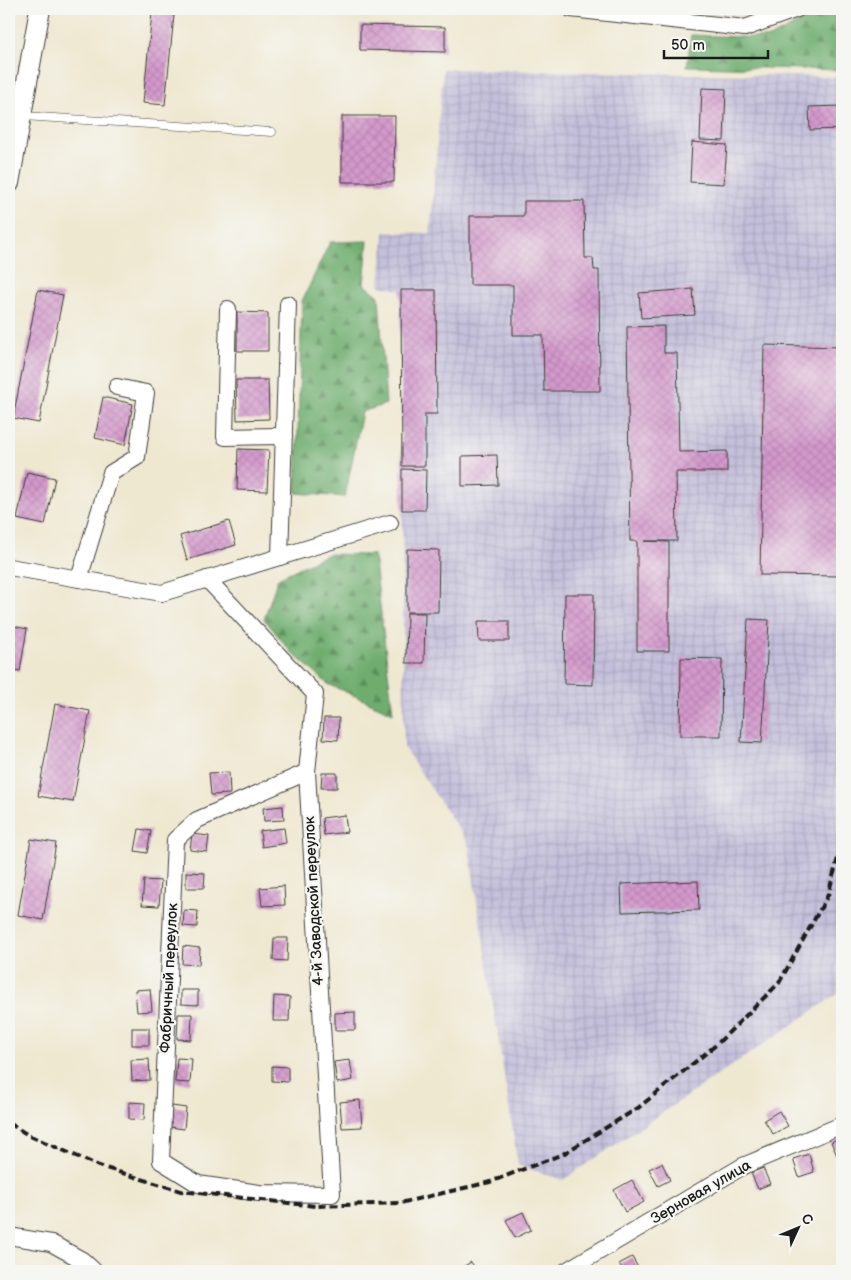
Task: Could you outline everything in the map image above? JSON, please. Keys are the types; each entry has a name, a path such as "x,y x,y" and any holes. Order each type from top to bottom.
{"street":[{"path":"9,183 40,9"},
{"path":"571,9 745,28 797,9"},
{"path":"280,557 288,304"},
{"path":"228,309 225,437 284,436"},
{"path":"79,579 111,473 137,457 146,393 117,387"},
{"path":"9,567 162,593 390,523"},
{"name":"4-й Заводской переулок","path":"207,579 315,694 307,772 332,1194 259,1193"},
{"name":"Фабричный переулок","path":"259,1193 198,1184 161,1161 175,840 197,820 307,772"},
{"name":"Зерновая улица","path":"566,1271 743,1166 842,1125"},
{"path":"9,1236 51,1243 82,1260 94,1271"}],"lane":[{"path":"21,116 272,132"}],"shaded area":[{"path":"443,69 842,77 842,991 563,1180 518,1165 468,843 404,748 400,290 380,286 384,232 430,233"}],"green space":[{"path":"825,9 842,9 842,70 687,66 691,35 769,38"},
{"path":"368,241 364,284 379,296 386,404 362,412 345,497 296,493 302,301 330,242"},
{"path":"328,554 374,555 393,713 328,684 292,653 264,619 278,578"}],"building":[{"path":"152,13 174,15 165,105 143,103"},
{"path":"360,25 445,27 445,52 360,50"},
{"path":"702,88 726,89 724,141 700,140"},
{"path":"842,106 842,129 810,130 809,107"},
{"path":"342,116 395,116 394,182 342,182"},
{"path":"692,142 727,145 724,184 690,182"},
{"path":"524,201 584,201 585,258 593,258 594,270 599,270 600,391 544,391 543,335 513,335 513,285 470,285 470,216 524,216"},
{"path":"693,289 695,315 641,318 639,293"},
{"path":"38,290 63,295 39,423 13,418"},
{"path":"401,290 436,290 437,414 425,414 425,466 402,466"},
{"path":"237,312 268,313 268,351 237,351"},
{"path":"664,326 664,353 677,353 679,452 727,451 727,472 676,472 677,541 644,541 669,542 669,651 637,651 637,541 630,541 627,327"},
{"path":"764,345 842,347 842,576 760,575"},
{"path":"236,380 268,380 269,419 237,420"},
{"path":"103,397 133,404 125,445 95,438"},
{"path":"238,449 269,450 267,491 237,490"},
{"path":"497,455 498,485 462,486 462,456"},
{"path":"402,469 426,470 425,510 402,510"},
{"path":"27,472 55,478 45,525 17,519"},
{"path":"229,521 236,545 187,560 180,536"},
{"path":"407,549 439,550 438,612 407,612"},
{"path":"565,594 594,594 593,685 564,684"},
{"path":"407,613 425,613 424,663 406,663"},
{"path":"748,619 769,620 762,743 741,742"},
{"path":"478,621 509,621 509,641 479,641"},
{"path":"9,625 27,629 20,671 9,669"},
{"path":"681,658 722,659 721,736 680,736"},
{"path":"55,704 90,711 73,802 38,796"},
{"path":"324,718 339,718 338,740 323,739"},
{"path":"229,772 230,794 211,795 209,773"},
{"path":"322,773 337,773 337,788 321,788"},
{"path":"283,806 284,820 264,821 263,808"},
{"path":"345,815 347,832 324,835 322,818"},
{"path":"284,828 286,843 262,847 260,831"},
{"path":"139,829 151,831 147,853 135,851"},
{"path":"192,834 209,836 207,852 190,850"},
{"path":"31,839 56,843 43,920 18,915"},
{"path":"186,872 205,873 204,888 186,888"},
{"path":"144,880 161,881 159,906 142,905"},
{"path":"698,881 699,910 622,912 621,884"},
{"path":"284,886 285,905 262,906 260,888"},
{"path":"184,910 198,911 197,927 183,926"},
{"path":"274,938 288,938 287,961 273,960"},
{"path":"183,946 200,948 199,965 182,964"},
{"path":"150,989 152,1011 137,1012 135,990"},
{"path":"181,990 198,990 198,1005 181,1004"},
{"path":"274,996 290,997 289,1021 273,1021"},
{"path":"355,1012 355,1030 335,1030 335,1013"},
{"path":"178,1014 192,1014 191,1040 177,1039"},
{"path":"132,1028 149,1028 149,1045 132,1045"},
{"path":"177,1058 192,1059 190,1083 175,1082"},
{"path":"149,1059 150,1080 132,1081 131,1060"},
{"path":"350,1060 353,1080 337,1083 334,1062"},
{"path":"272,1066 288,1067 288,1082 272,1081"},
{"path":"842,1082 842,1093 838,1083"},
{"path":"360,1100 362,1127 342,1128 340,1102"},
{"path":"129,1102 145,1103 144,1120 129,1119"},
{"path":"172,1106 186,1108 184,1129 170,1127"},
{"path":"779,1111 788,1126 773,1134 764,1120"},
{"path":"842,1137 842,1158 839,1160 831,1142"},
{"path":"809,1154 814,1172 799,1177 793,1159"},
{"path":"662,1163 670,1180 658,1186 649,1169"},
{"path":"763,1168 770,1184 758,1189 751,1173"},
{"path":"632,1180 644,1202 625,1212 614,1190"},
{"path":"523,1212 531,1230 515,1238 506,1220"},
{"path":"632,1257 640,1271 624,1271 619,1264"},
{"path":"471,1262 477,1271 458,1270"}],"railway":[{"path":"9,1123 28,1135 99,1166 181,1191 315,1206 400,1203 490,1182 563,1154 638,1108 716,1045 779,983 828,895 842,843"}]}
